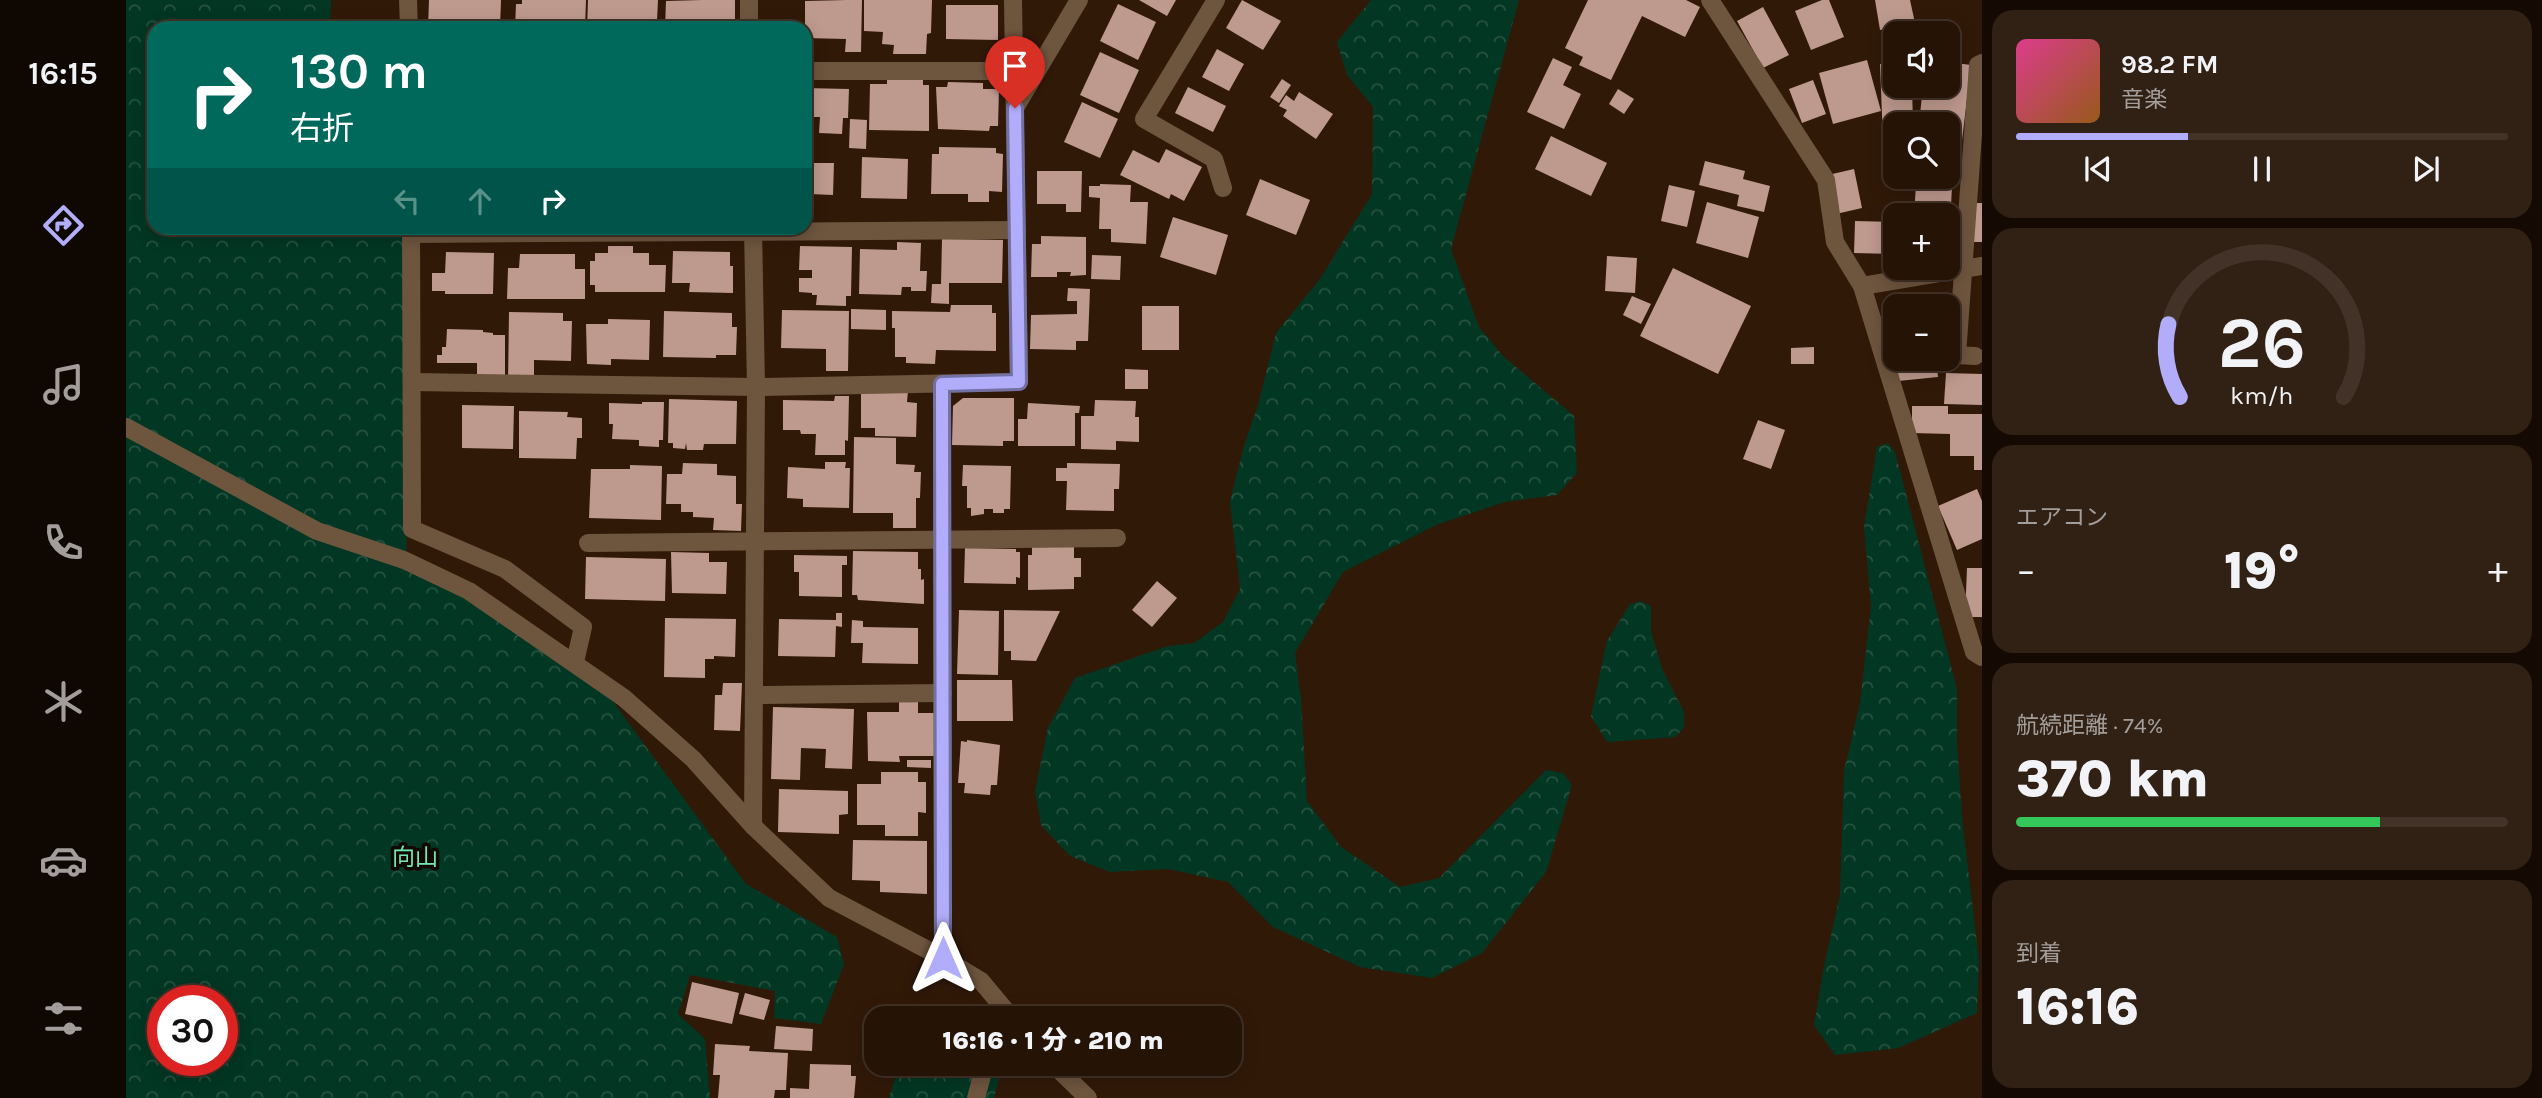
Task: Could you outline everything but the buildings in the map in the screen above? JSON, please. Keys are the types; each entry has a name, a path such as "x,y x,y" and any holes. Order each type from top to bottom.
{"street":[{"path":"408,0 409,21"},
{"path":"749,0 749,21"},
{"path":"412,382 756,387 1019,382 1013,0"},
{"path":"1015,108 1079,0"},
{"path":"1216,0 1144,119 1214,159 1223,188"},
{"path":"1710,0 1826,180 1835,242 1862,286 1974,652 1982,657"},
{"path":"1975,356 1957,355 1974,268 1979,65 1982,62"},
{"path":"812,71 1014,71"},
{"path":"812,230 1017,230"},
{"path":"411,235 412,529 505,569 583,627 575,662"},
{"path":"753,235 756,387 753,826"},
{"path":"1862,286 1974,268"},
{"path":"942,384 943,958"},
{"path":"126,427 317,531 404,560 469,591 624,698 693,759 753,826 829,898 981,981 995,1006"},
{"path":"588,543 1117,538"},
{"path":"754,695 943,693"},
{"path":"976,1098 982,1076"},
{"path":"1065,1076 1088,1098"}],"green space":[{"name":"向山","path":"126,0 331,0 330,21 147,21 147,235 402,235 407,570 467,599 612,700 746,884 837,937 844,964 821,1024 774,1018 775,991 690,975 678,1014 705,1039 710,1098 126,1098"},
{"path":"1371,0 1519,0 1451,249 1479,327 1503,356 1574,416 1577,473 1557,495 1505,502 1436,525 1343,572 1295,653 1301,699 1307,801 1341,847 1400,887 1439,878 1546,770 1563,773 1572,785 1546,872 1482,953 1432,978 1360,967 1273,927 1228,882 1168,869 1110,872 1070,856 1041,825 1035,791 1048,728 1075,678 1168,646 1194,643 1223,622 1240,589 1230,501 1276,333 1320,279 1372,194 1373,107 1347,75 1337,42"},
{"path":"1888,443 1895,452 1957,689 1957,745 1963,827 1979,960 1977,1013 1898,1048 1835,1055 1814,1025 1840,895 1844,771 1860,703 1871,606 1864,527 1877,447"},
{"path":"1641,601 1651,606 1651,631 1662,669 1684,712 1684,727 1676,737 1607,742 1591,716 1607,641 1630,604"},
{"path":"896,1076 1000,1076 994,1098 889,1098"}],"route":[{"path":"943,958 942,384 1019,382 1015,108"}]}
